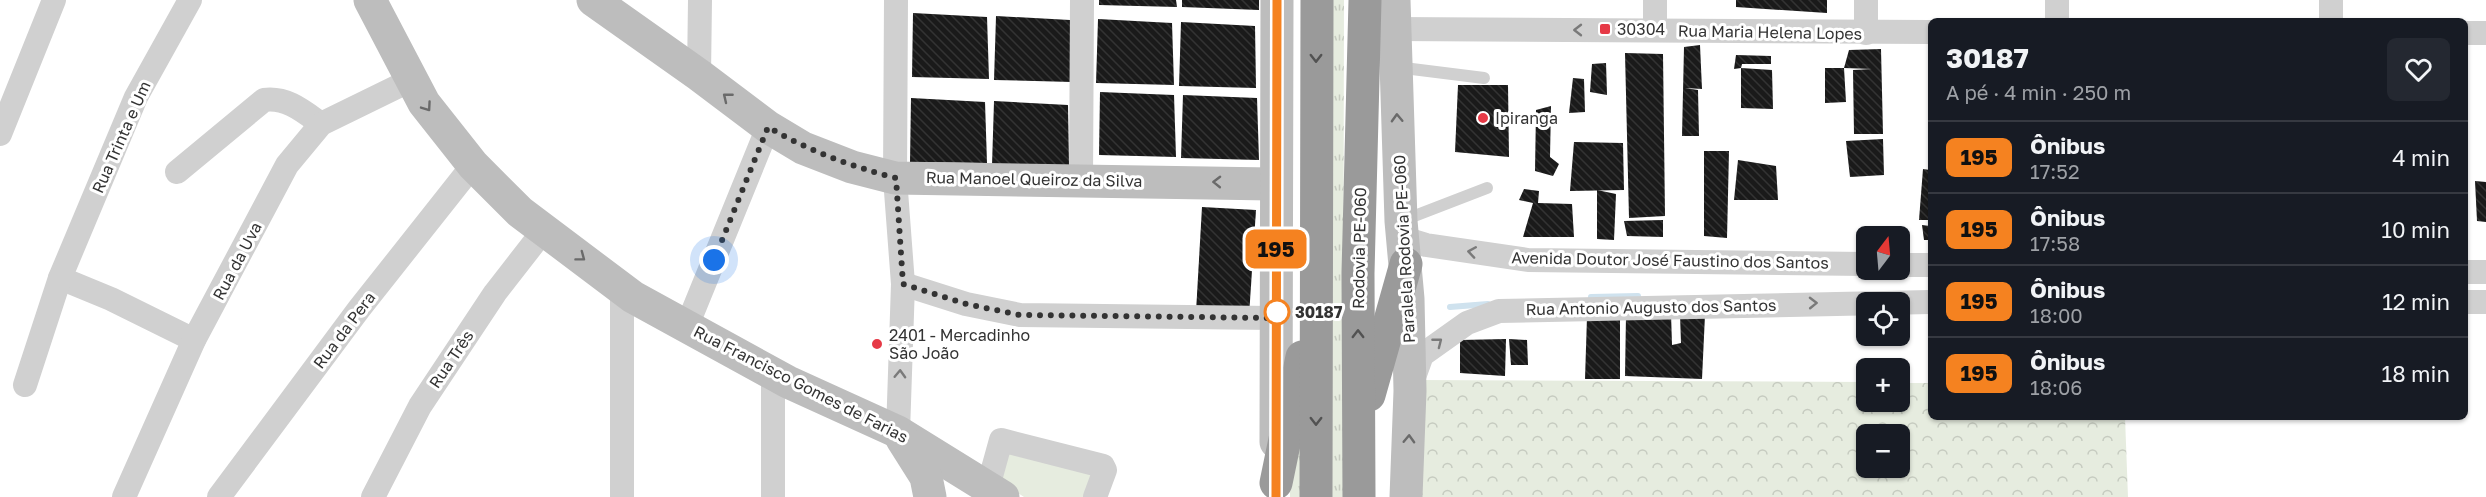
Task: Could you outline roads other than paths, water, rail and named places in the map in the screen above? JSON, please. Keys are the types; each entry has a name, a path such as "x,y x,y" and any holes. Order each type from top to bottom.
{"highway":[{"path":"1316,497 1317,0"},
{"name":"Rodovia PE-060","path":"1359,497 1358,273 1365,0"},
{"path":"1359,431 1403,241"},
{"path":"1276,490 1315,291"}],"street":[{"path":"0,134 54,0"},
{"name":"Rua Trinta e Um","path":"25,385 60,278 136,97 190,0"},
{"name":"Rua Francisco Gomes de Farias","path":"370,0 411,80 446,134 520,212 622,288 773,373 898,432 978,490"},
{"name":"Rua Manoel Queiroz da Silva","path":"592,0 768,127 803,147 832,159 896,178 1275,184"},
{"path":"699,75 700,0"},
{"path":"896,0 896,178 903,284 898,432 926,477 930,497"},
{"path":"1081,180 1082,0"},
{"path":"1276,490 1277,0"},
{"path":"1654,30 1655,0"},
{"path":"1866,0 1866,33"},
{"path":"2057,0 2057,18"},
{"path":"2331,0 2331,18"},
{"name":"Rua Maria Helena Lopes","path":"1394,14 1654,30 1928,32"},
{"name":"Paralela Rodovia PE-060","path":"1394,14 1410,391 1406,497"},
{"path":"2468,33 2486,33"},
{"name":"Rua da Uva","path":"124,497 194,340 287,165 321,124 411,80"},
{"path":"177,172 264,100 276,99 292,104 321,124"},
{"path":"687,326 768,127"},
{"name":"Rua da Pera","path":"219,497 359,309 473,165"},
{"name":"Rua Três","path":"373,497 420,406 495,293 544,230"},
{"name":"Avenida Doutor José Faustino dos Santos","path":"1403,241 1528,260 1856,264"},
{"path":"1910,265 1928,265"},
{"path":"2468,272 2486,272"},
{"path":"60,278 111,299 194,340"},
{"path":"903,284 966,304 1020,315 1277,318"},
{"path":"622,288 622,497"},
{"name":"Rua Antonio Augusto dos Santos","path":"1410,391 1422,355 1467,323 1499,310 1928,302"},
{"path":"2468,302 2486,302"},
{"path":"773,373 773,497"},
{"path":"978,490 1001,440 1103,465 1105,470 1095,497"}],"lane":[{"path":"1395,67 1484,78"},
{"path":"1403,241 1487,188"}],"waterway":[{"path":"1591,297 1638,296"},
{"path":"1450,307 1488,304"}],"place":[{"name":"30304","path":"1605,29"},
{"name":"Ipiranga","path":"1483,118"},
{"name":"30187","path":"1277,312"},
{"name":"2401 - Mercadinho São João","path":"877,344"}]}
